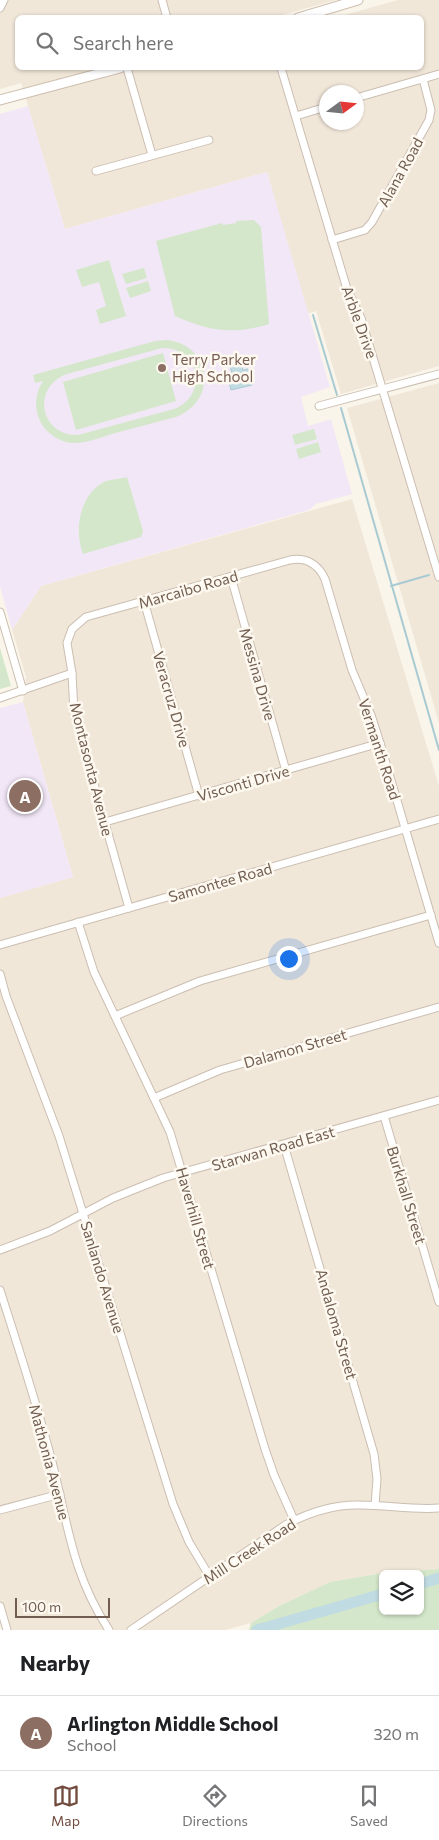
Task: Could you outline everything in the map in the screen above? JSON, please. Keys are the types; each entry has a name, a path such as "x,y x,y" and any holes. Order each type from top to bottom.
{"street":[{"path":"0,8 4,0"},
{"path":"162,0 166,15"},
{"path":"308,15 358,0"},
{"path":"0,100 112,70"},
{"path":"128,70 152,155"},
{"name":"Arble Drive","path":"283,70 347,289 361,318 439,577"},
{"path":"364,96 439,74"},
{"name":"Alana Road","path":"332,240 364,230 372,222 382,205 429,120 431,110 423,79"},
{"path":"296,116 319,109"},
{"path":"96,171 209,140"},
{"path":"319,406 439,374"},
{"name":"Marcaibo Road","path":"72,629 86,617 290,560 309,561"},
{"name":"Vermanth Road","path":"309,561 318,568 325,579 352,670 371,715 380,743 439,943"},
{"name":"Messina Drive","path":"231,577 286,771"},
{"name":"Veracruz Drive","path":"144,601 199,796"},
{"path":"0,612 23,691"},
{"name":"Montasonta Avenue","path":"72,629 68,637 68,649 72,673 74,713 129,908"},
{"path":"0,698 72,673"},
{"name":"Visconti Drive","path":"105,822 380,743"},
{"name":"Samontee Road","path":"0,945 439,819"},
{"path":"115,1016 200,981 431,915"},
{"name":"Haverhill Street","path":"78,922 94,972 170,1132 265,1449 294,1520"},
{"name":"Sanlando Avenue","path":"0,974 6,996 59,1136 173,1504 189,1542 210,1577"},
{"name":"Dalamon Street","path":"154,1098 220,1070 439,1007"},
{"name":"Starwan Road East","path":"0,1250 50,1230 139,1187 163,1178 439,1100"},
{"name":"Burkhall Street","path":"384,1116 439,1302"},
{"name":"Andaloma Street","path":"284,1144 373,1448 377,1479 375,1505"},
{"name":"Mathonia Avenue","path":"0,1290 42,1426 78,1571 86,1591 109,1630"},
{"path":"0,1510 60,1494"},
{"name":"Mill Creek Road","path":"131,1630 294,1520 333,1507 360,1504 439,1508"},
{"path":"0,1606 7,1630"}],"shaded area":[{"path":"0,0 336,0 282,15 15,15 15,70 424,70 424,15 344,15 398,0 439,0 439,366 341,394 316,311 307,314 267,172 65,229 21,83 0,89"},
{"name":"Terry Parker High School","path":"28,106 65,229 267,172 330,387 301,397 308,426 331,419 352,494 316,504 309,510 41,586 12,630 0,586 0,114"},
{"path":"439,383 439,723 347,408"},
{"path":"352,499 439,786 439,1569 379,1570 379,1574 330,1582 279,1606 251,1623 226,1630 3,1630 0,1621 0,898 73,877 23,702 26,677 12,630 41,586"},
{"path":"23,702 73,877 0,898 0,708"}],"green space":[{"path":"254,220 261,227 269,324 244,329 221,330 199,325 175,316 156,241 222,223 223,225 236,223 236,221"},
{"path":"109,260 126,316 100,324 96,310 106,306 99,282 82,287 76,270"},
{"path":"144,268 147,278 126,284 122,274"},
{"path":"148,281 151,291 130,298 126,288"},
{"path":"168,340 183,344 194,352 201,363 204,387 199,399 190,409 176,417 81,443 71,443 53,436 40,421 36,406 38,390 43,381 35,383 33,375 155,341","holes":["162,348 175,350 185,355 192,363 195,373 196,384 192,394 185,403 174,409 78,435 65,433 55,428 48,420 45,410 45,399 48,389 56,380 67,374"]},
{"path":"163,353 176,401 76,430 63,382"},
{"path":"314,429 317,439 295,445 292,435"},
{"path":"318,442 321,452 299,459 296,449"},
{"path":"127,477 143,531 141,537 83,554 80,545 79,525 84,504 96,488 104,482"},
{"path":"0,648 11,686 0,689"},
{"path":"439,1569 439,1630 249,1630 251,1623 279,1606 330,1582 379,1574 379,1615 424,1615 424,1570"}],"water":[{"path":"240,359 243,370 248,369 252,385 231,390 227,374 232,373 229,362"}],"waterway":[{"path":"313,315 337,395"},
{"path":"341,408 439,750"},
{"path":"391,586 429,575"},
{"path":"424,1583 439,1578"},
{"path":"257,1630 379,1595"}],"place":[{"name":"Terry Parker High School","path":"162,368"},
{"name":"Arlington Middle School","path":"25,796"}]}
